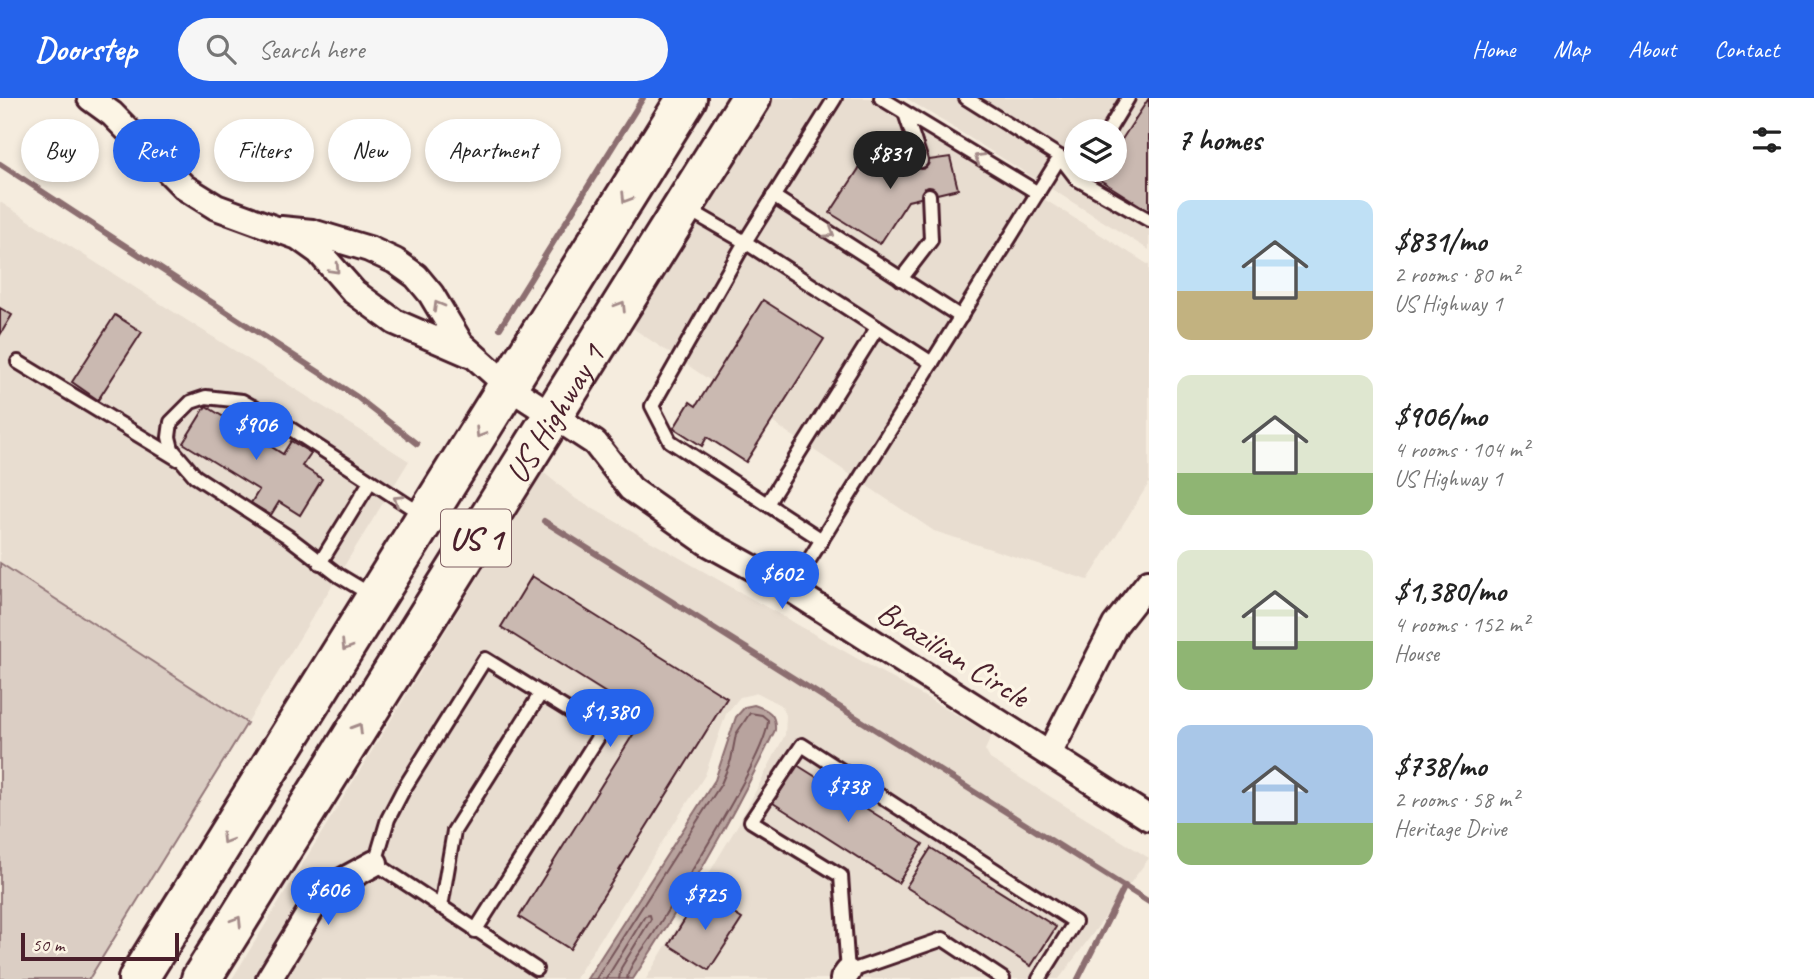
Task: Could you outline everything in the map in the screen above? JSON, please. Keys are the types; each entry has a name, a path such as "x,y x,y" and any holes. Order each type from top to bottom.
{"main road":[{"name":"US Highway 1","path":"138,979 687,98"},
{"name":"US Highway 1","path":"201,979 751,98"}],"street":[{"path":"90,98 111,114 184,187 216,207 281,229 319,252 354,292 395,321 480,359"},
{"name":"Brazilian Circle","path":"281,229 312,232 369,249 394,261 416,276 461,344 509,387 596,443 631,489 706,542 791,589 1050,752 1149,818"},
{"name":"Brazilian Circle","path":"1050,752 1115,625 1149,582"},
{"path":"269,979 322,892 375,863"}],"lane":[{"path":"822,540 670,441 652,405 745,242 835,98"},
{"path":"881,98 1038,193"},
{"path":"966,98 1064,161"},
{"path":"1115,119 1128,98"},
{"path":"905,113 921,161"},
{"path":"791,589 1060,158"},
{"path":"1092,182 1149,220"},
{"path":"901,279 931,240 929,195"},
{"path":"773,197 961,317"},
{"path":"683,206 745,242 932,363"},
{"path":"767,504 877,328"},
{"path":"19,362 182,461"},
{"path":"377,598 320,563 287,536 195,476 172,449 169,437 171,422 191,402 206,397 242,401 280,422 426,518"},
{"path":"320,563 370,482"},
{"path":"475,931 602,731 485,659 388,819 375,863 475,931 536,969"},
{"path":"440,907 454,831 541,693"},
{"path":"1003,979 943,939 846,975 841,876 751,821 802,745 1075,922 1039,979"}],"shaded area":[{"path":"764,98 883,98 1149,265 1149,483 1088,580 934,531 631,327"},
{"path":"906,98 1149,98 1149,250"},
{"path":"0,202 409,461 247,723 0,563"},
{"path":"543,472 576,499 992,735 985,750 990,759 1149,858 1059,979 856,979 863,968 845,956 830,979 646,979 739,823 785,735 786,715 781,705 758,693 740,697 726,714 705,775 575,979 281,979 330,901 390,868 381,847 313,886 256,979 232,979"},
{"path":"0,563 247,723 89,979 0,979"}],"water":[{"path":"754,705 770,713 775,730 726,826 671,919 633,979 587,979 715,780 736,717 745,707"}],"building":[{"path":"1149,98 1149,211 1103,182 1127,182 1127,132"},
{"path":"873,147 901,164 950,157 958,189 908,201 880,244 830,213"},
{"path":"763,300 824,339 746,462 707,437 702,446 674,428 690,402 696,406"},
{"path":"0,308 12,315 0,335"},
{"path":"115,315 142,332 98,400 72,382"},
{"path":"206,406 283,454 291,441 311,453 302,466 322,479 300,515 279,502 271,515 251,503 259,490 183,443"},
{"path":"532,576 727,698 570,949 519,917 644,717 501,627"},
{"path":"797,765 923,844 898,883 773,803"},
{"path":"931,848 1056,927 1031,966 906,887"},
{"path":"701,893 742,919 709,970 669,945"}],"waterway":[{"path":"500,328 643,98"},
{"path":"0,164 357,397 417,444"},
{"path":"544,521 1149,902"},
{"path":"1078,979 1125,886"}]}
